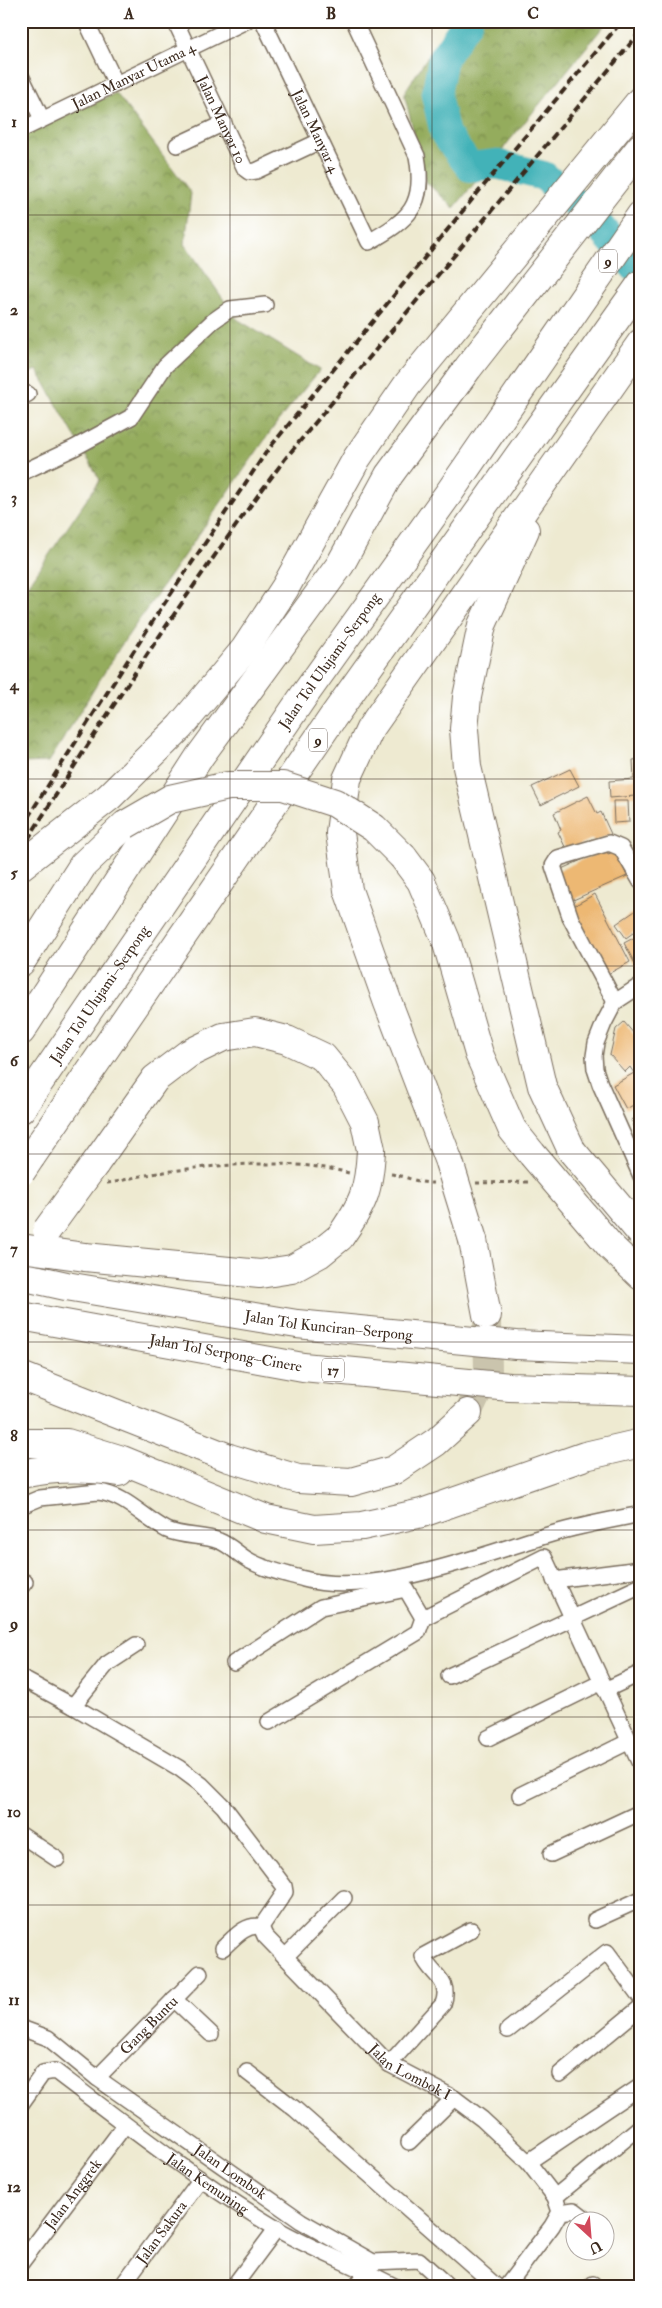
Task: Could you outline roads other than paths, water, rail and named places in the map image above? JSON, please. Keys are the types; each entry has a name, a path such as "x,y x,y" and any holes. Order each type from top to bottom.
{"highway":[{"path":"21,866 109,798 180,727 245,649 285,588 357,458 408,384 641,100"},
{"path":"21,1031 200,756 340,565 389,475 468,368 641,147"},
{"name":"Jalan Tol Ulujami–Serpong","path":"21,1109 303,697 449,493 638,219"},
{"name":"9","path":"26,1164 333,717 641,284"},
{"path":"487,1315 473,1240 444,1173 388,1003 348,890 340,833 347,779 370,729 636,350"},
{"path":"550,474 482,625 466,698 464,729 467,766 542,1086 572,1150 641,1233"},
{"path":"21,962 83,865 126,825 170,799 228,786 283,786 335,803 374,828 403,857 421,881 446,940 479,1054 512,1129 611,1247 641,1276"},
{"path":"21,1248 85,1257 260,1274 292,1269 319,1254 340,1237 358,1212 377,1162 365,1122 346,1085 323,1057 287,1040 255,1032 223,1037 188,1054 155,1079 99,1174 47,1230 21,1265"},
{"name":"Jalan Tol Kunciran–Serpong","path":"21,1276 66,1286 297,1324 516,1345 641,1350"},
{"name":"Jalan Tol Serpong–Cinere","path":"25,1317 303,1367 510,1387 641,1391"},
{"path":"21,1376 228,1458 298,1479 351,1482 394,1470 436,1442 468,1413"},
{"path":"21,1443 67,1444 122,1460 266,1519 314,1529 362,1526 422,1514 585,1456 641,1443"},
{"path":"21,1474 47,1468 97,1468 170,1480"}],"street":[{"path":"86,21 116,84"},
{"name":"Jalan Manyar 10","path":"175,21 242,164 250,172 256,171 320,141"},
{"name":"Jalan Manyar Utama 4","path":"21,130 246,21"},
{"name":"Jalan Manyar 4","path":"263,21 369,242 398,225 409,214 415,203 420,172 417,156 354,21"},
{"path":"21,76 42,119"},
{"path":"177,145 224,123"},
{"path":"21,473 74,448 131,417 165,366 213,321 230,309 265,304"},
{"path":"614,1002 571,919 553,866 558,858 609,843 641,857"},
{"path":"620,848 641,882"},
{"path":"641,985 614,1002 596,1043 595,1069 641,1176"},
{"path":"21,1506 40,1498 98,1492 107,1493 117,1496 167,1530 218,1541 252,1562 307,1580 334,1584 379,1581 434,1570 558,1532 641,1514"},
{"path":"269,1722 418,1632 423,1618 544,1557 639,1759"},
{"path":"554,1580 641,1569"},
{"path":"449,1676 641,1586"},
{"path":"234,1663 321,1606 406,1589 423,1618"},
{"path":"72,1706 107,1664 136,1644"},
{"path":"488,1738 604,1686 641,1673"},
{"path":"21,1678 180,1768 202,1785 224,1807 284,1886 285,1892 261,1926 253,1925 248,1927 223,1948"},
{"path":"520,1795 630,1741"},
{"path":"551,1854 641,1812"},
{"path":"21,1834 57,1859"},
{"path":"285,1957 344,1898"},
{"path":"595,1920 641,1899"},
{"name":"Jalan Lombok I","path":"261,1926 265,1936 389,2064 454,2098 482,2119 528,2162 555,2197 560,2212"},
{"path":"389,2064 443,2004 446,1997 445,1985 423,1956 471,1930"},
{"path":"508,2030 607,1952 635,1979 641,1998"},
{"name":"Gang Buntu","path":"97,2078 200,1973"},
{"path":"174,1998 211,2034"},
{"path":"560,2074 641,2007"},
{"name":"Jalan Lombok","path":"21,2028 48,2038 97,2078 301,2221 373,2262 419,2260 449,2287"},
{"name":"Jalan Kemuning","path":"21,2104 43,2073 55,2071 201,2179 277,2228 320,2252 367,2271 396,2287"},
{"path":"248,2072 295,2110 497,2287"},
{"path":"528,2162 641,2086"},
{"path":"409,2142 454,2098"},
{"name":"Jalan Anggrek","path":"21,2263 125,2124"},
{"path":"555,2197 641,2126"},
{"name":"Jalan Sakura","path":"121,2287 201,2179"},
{"path":"506,2287 552,2226 560,2212 564,2211"},
{"path":"233,2287 277,2228"},
{"path":"356,2287 367,2271"}],"waterway":[{"path":"468,21 443,58 436,95 445,134 470,167 496,164 544,176 594,220 641,274"}],"tunnel":[{"path":"468,1413 488,1371 487,1319"}],"railway":[{"path":"21,828 156,616 267,451 475,196 622,21"},
{"path":"21,850 149,652 215,555 285,459 641,31"}]}
